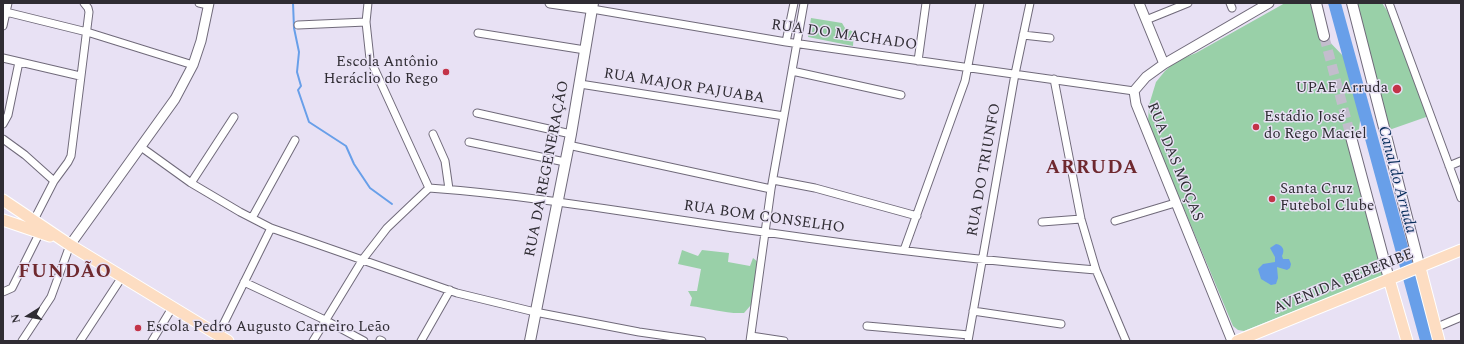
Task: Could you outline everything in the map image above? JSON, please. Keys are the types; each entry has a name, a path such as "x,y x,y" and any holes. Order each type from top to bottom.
{"main road":[{"path":"1316,3 1324,36"},
{"path":"1352,3 1418,269 1439,341"},
{"name":"RUA DA REGENERAÇÃO","path":"530,341 571,134 592,6"},
{"path":"1350,137 1393,277 1407,341"},
{"path":"5,201 7,211 3,218 67,243"},
{"path":"5,201 67,243 222,339"},
{"name":"AVENIDA BEBERIBE","path":"1237,341 1393,277 1418,269 1461,250"}],"street":[{"path":"3,26 8,3"},
{"path":"34,220 54,181 71,156 89,12 84,3"},
{"path":"313,341 363,259 387,228 428,188 370,59 366,22 368,3"},
{"name":"RUA DO MACHADO","path":"550,3 592,6 786,42 1134,91"},
{"path":"786,42 794,3"},
{"path":"784,341 750,338 771,189 804,3"},
{"path":"918,61 926,3"},
{"path":"904,250 969,67 980,3"},
{"name":"RUA DO TRIUNFO","path":"969,338 1015,74 1030,3"},
{"path":"1139,3 1164,64"},
{"path":"1146,20 1188,3"},
{"name":"RUA DAS MOÇAS","path":"1232,341 1136,104 1134,91 1146,77 1164,64 1269,3"},
{"path":"1389,3 1461,198"},
{"path":"22,341 51,297 67,243 141,147 175,99 193,65 203,34 206,4"},
{"path":"6,12 87,32 193,65"},
{"path":"298,25 366,22"},
{"path":"478,34 585,50"},
{"path":"1023,35 1050,38"},
{"path":"3,58 80,76"},
{"path":"3,124 8,114 19,62"},
{"path":"792,71 901,95"},
{"path":"1054,79 1081,219 1096,270 1126,341"},
{"name":"RUA MAJOR PAJUABA","path":"580,84 784,116"},
{"path":"477,113 571,134"},
{"path":"192,183 234,117"},
{"path":"433,134 445,160 449,189"},
{"path":"3,139 26,156 54,181"},
{"path":"252,218 295,140"},
{"path":"469,142 565,162"},
{"path":"568,145 771,189"},
{"path":"141,147 192,183 271,228 450,290 535,312 639,332 702,341"},
{"path":"1448,166 1461,161"},
{"path":"773,180 815,188 917,216"},
{"name":"RUA BOM CONSELHO","path":"428,188 449,189 557,202 765,233 982,261 1096,270"},
{"path":"1115,221 1175,203"},
{"path":"1042,222 1081,219"},
{"path":"222,339 222,327 271,228"},
{"path":"3,292 12,288 40,232"},
{"path":"80,341 122,277"},
{"path":"244,282 325,320 364,341"},
{"path":"421,341 450,290"},
{"path":"152,341 172,308"},
{"path":"973,311 1061,324"},
{"path":"1435,328 1461,317"},
{"path":"867,326 969,338"}],"green space":[{"name":"Santa Cruz Futebol Clube","path":"1285,3 1312,3 1324,36 1345,58 1359,104 1360,121 1358,138 1348,136 1385,275 1244,331 1238,330 1233,326 1172,180 1170,181 1148,123 1149,105 1156,82 1176,61 1196,53"},
{"path":"1355,3 1382,3 1388,12 1429,116 1389,130"},
{"path":"811,18 842,23 845,28 854,32 853,46 808,37"},
{"path":"682,250 698,256 702,250 729,253 728,262 750,266 753,258 758,262 751,305 744,313 724,312 690,306 692,298 688,291 697,291 701,269 678,264"}],"water":[{"path":"1328,3 1341,3 1434,341 1420,341"},
{"path":"1276,244 1283,248 1283,259 1289,259 1291,264 1290,268 1287,270 1277,267 1278,278 1276,284 1271,285 1261,279 1258,269 1263,264 1275,262 1275,257 1270,248"}],"waterway":[{"path":"293,3 294,28 299,52 297,72 301,86 298,90 309,122 346,146 354,164 370,188 392,204"}],"tunnel":[{"path":"1324,36 1351,137"}],"place":[{"name":"Escola Antônio Heráclio do Rego","path":"446,72"},
{"name":"UPAE Arruda","path":"1397,89"},
{"name":"Estádio José do Rego Maciel","path":"1256,127"},
{"name":"Santa Cruz Futebol Clube","path":"1272,199"},
{"name":"Escola Pedro Augusto Carneiro Leão","path":"138,328"}],"district":[{"name":"ARRUDA","path":"1092,169"},
{"name":"FUNDÃO","path":"65,273"}],"water label":[{"name":"Canal do Arruda","path":"1396,180"}]}
